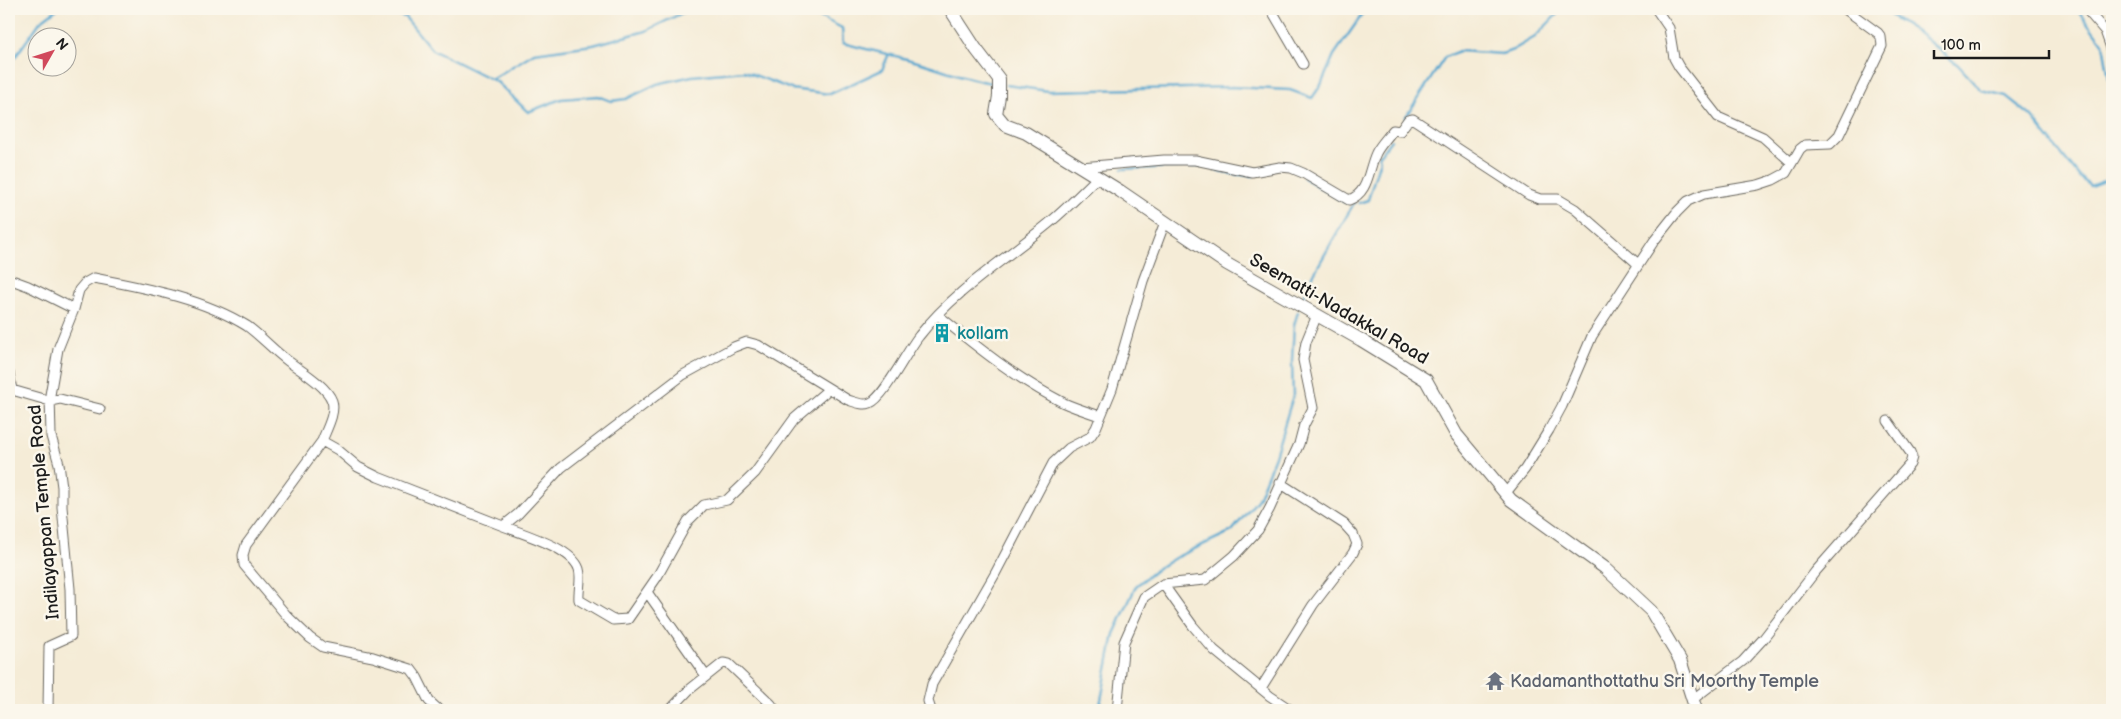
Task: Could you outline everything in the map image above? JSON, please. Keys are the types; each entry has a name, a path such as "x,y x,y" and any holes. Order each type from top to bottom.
{"street":[{"name":"Seematti-Nadakkal Road","path":"950,9 976,49 999,79 996,114 1005,125 1026,133 1081,167 1226,264 1317,315 1426,380 1456,434 1505,494 1605,568 1651,611 1680,660 1694,705"},
{"path":"1271,9 1302,64"},
{"path":"1656,9 1669,28 1674,58 1679,67 1718,117 1763,137 1792,163"},
{"path":"1505,494 1525,469 1549,430 1562,406 1592,336 1638,264 1676,212 1688,201 1704,194 1758,186 1786,173 1800,149 1805,146 1830,144 1839,134 1882,46 1881,37 1878,33 1845,9"},
{"path":"2086,9 2105,31 2112,51"},
{"path":"1081,167 1180,160 1203,161 1252,172 1280,166 1291,168 1349,200 1360,194 1366,184 1376,152 1393,130 1400,131 1408,120 1414,119 1529,195 1540,199 1558,199 1575,210 1638,264"},
{"path":"503,526 518,514 561,468 683,375 734,347 747,342 758,345 829,389 855,402 862,404 872,403 881,394 918,336 938,315 975,281 1049,223 1098,178"},
{"path":"931,710 928,701 932,684 995,574 1053,463 1069,448 1090,437 1096,428 1112,389 1143,281 1165,222"},
{"name":"Indilayappan Temple Road","path":"48,710 49,646 71,636 72,616 62,507 62,487 59,464 51,436 50,401 58,349 74,309 79,290 85,283 94,278 157,291 229,317 248,327 281,356 316,382 330,396 333,410 322,441"},
{"path":"9,279 28,286 74,309"},
{"path":"938,315 994,361 1032,385 1065,404 1100,416"},
{"path":"1117,710 1124,642 1144,597 1163,584 1205,580 1234,556 1258,530 1299,444 1304,425 1313,408 1303,360 1306,342 1317,315"},
{"path":"9,374 12,390 50,401 60,399 100,409"},
{"path":"439,710 429,701 411,669 373,657 323,647 310,638 287,616 244,565 243,555 246,545 322,441 338,450 358,467 566,552 576,563 580,571 579,600 613,620 622,621 628,619 648,592 688,521 704,505 728,500 755,473 794,419 829,389"},
{"path":"1694,705 1743,662 1815,572 1910,464 1912,457 1910,452 1888,421"},
{"path":"1261,688 1313,605 1354,553 1357,544 1353,534 1344,524 1280,483"},
{"path":"1163,584 1193,626 1214,650 1291,710"},
{"path":"648,592 706,676"},
{"path":"670,710 706,676 723,663 729,664 775,710"}],"waterway":[{"path":"13,60 40,22 57,9"},
{"path":"381,9 405,17 432,50 497,82 528,112 561,99 598,96 611,101 626,99 657,84 692,76 744,71 791,89 830,94 882,70 888,56"},
{"path":"492,79 534,53 593,45 646,31 690,9"},
{"path":"804,9 842,28 843,43 992,83"},
{"path":"1006,85 1048,91 1233,87 1290,90 1312,98 1321,85 1334,55 1366,9"},
{"path":"1405,118 1445,57 1459,51 1502,54 1513,50 1535,37 1562,9"},
{"path":"1881,9 1917,32 1958,65 1981,90 2006,96 2031,116 2079,176 2090,186 2112,178"},
{"path":"2077,9 2103,44 2112,95"},
{"path":"1359,203 1368,200 1380,160 1379,156 1391,140"},
{"path":"1122,169 1208,166 1224,173 1253,176"},
{"path":"1304,178 1344,202"},
{"path":"1303,299 1308,284 1354,203"},
{"path":"1099,710 1114,634 1136,586 1157,569 1175,558 1232,531 1258,499 1275,456 1293,396 1294,325 1298,312"}],"place":[{"name":"kollam","path":"942,333"},
{"name":"Kadamanthottathu Sri Moorthy Temple","path":"1495,681"}]}
